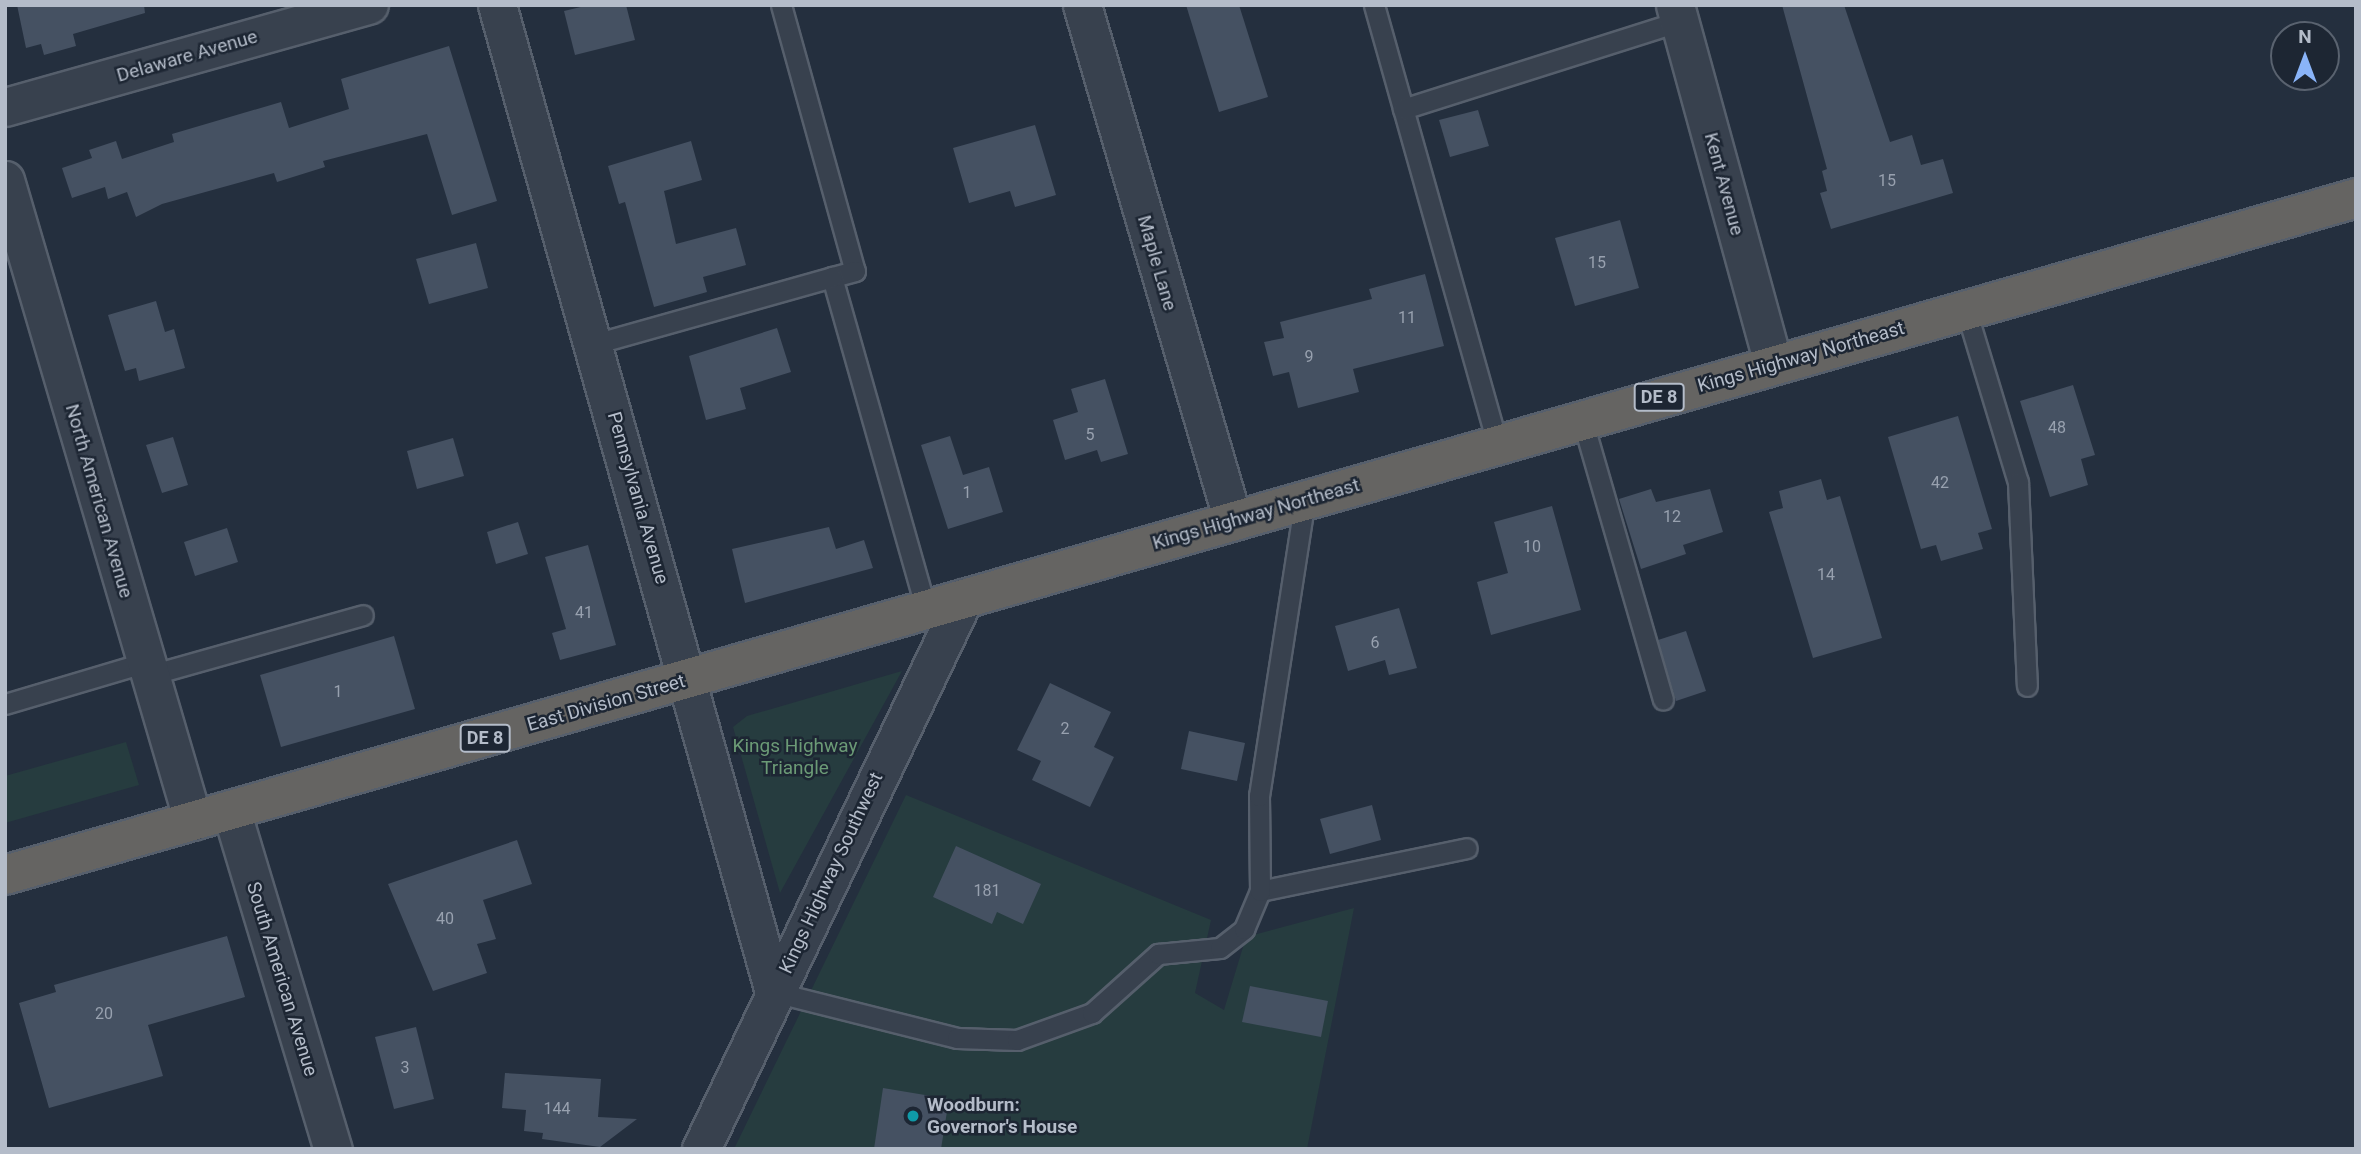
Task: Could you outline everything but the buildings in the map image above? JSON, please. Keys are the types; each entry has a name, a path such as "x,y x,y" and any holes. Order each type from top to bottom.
{"highway":[{"name":"Kings Highway Northeast","path":"964,598 2356,198"},
{"name":"East Division Street","path":"5,875 964,598"}],"street":[{"name":"Delaware Avenue","path":"5,107 369,5"},
{"name":"Pennsylvania Avenue","path":"497,5 691,679 774,992"},
{"name":"Maple Lane","path":"1082,5 1233,521"},
{"name":"Kent Avenue","path":"1678,13 1773,364"},
{"name":"North American Avenue","path":"8,202 193,821"},
{"name":"Kings Highway Southwest","path":"701,1149 964,598"},
{"name":"South American Avenue","path":"231,810 333,1149"}],"lane":[{"path":"594,344 855,271 780,5"},
{"path":"1374,5 1497,443"},
{"path":"1403,108 1678,13"},
{"path":"832,277 926,609"},
{"path":"1966,310 2018,482 2027,685"},
{"path":"1582,419 1663,700"},
{"path":"774,992 957,1038 1017,1040 1092,1013 1158,954 1220,948 1244,929 1260,891 1259,796 1305,500"},
{"path":"5,704 363,615"},
{"path":"1260,891 1467,848"}],"green space":[{"name":"Kings Highway Triangle","path":"902,671 780,893 733,727 747,716"},
{"path":"126,742 139,785 5,823 5,776"},
{"path":"906,795 1211,920 1195,993 1224,1010 1246,937 1354,908 1307,1149 734,1149"}],"place":[{"name":"Woodburn: Governor's House","path":"913,1116"}]}
